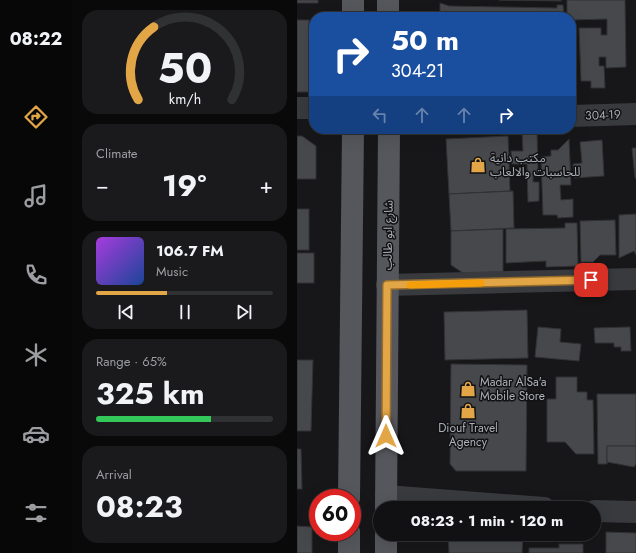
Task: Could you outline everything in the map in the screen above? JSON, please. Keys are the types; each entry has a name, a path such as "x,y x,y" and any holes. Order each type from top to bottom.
{"main road":[{"path":"353,0 353,12"},
{"path":"388,0 388,12"},
{"path":"349,489 353,134"},
{"name":"شارع ابو طالب","path":"386,501 389,134"},
{"path":"349,541 349,553"},
{"path":"386,541 386,553"}],"street":[{"path":"297,108 309,108"},
{"name":"304-19","path":"576,116 636,114"},
{"path":"387,285 636,279"},
{"path":"601,511 636,512"}],"building":[{"path":"297,0 318,0 318,3 297,3"},
{"path":"499,0 561,0 561,1"},
{"path":"567,0 625,0 626,67 606,68 606,57 599,57 599,66 604,66 605,88 591,88 591,81 581,81 579,28 601,28 601,35 607,35 607,19 576,20 576,12 567,12"},
{"path":"440,3 449,6 557,8 557,5 563,5 564,12 440,12"},
{"path":"297,20 309,20 309,92 297,92"},
{"path":"522,134 537,134 538,173 533,173 533,182 539,182 539,201 528,202 527,164 512,164 511,151 523,151"},
{"path":"297,136 302,136 316,146 316,179 297,179"},
{"name":"مكتب دانية للحاسبات والالعاب","path":"508,136 510,191 449,194 446,139"},
{"path":"569,139 571,185 560,185 561,200 573,199 573,217 558,218 557,215 543,215 541,157 551,156 551,150 558,150"},
{"path":"602,140 604,176 574,178 573,164 582,163 580,142"},
{"path":"632,148 636,148 636,178 635,178"},
{"path":"513,191 514,228 451,231 449,194"},
{"path":"297,209 309,209 309,250 297,250"},
{"path":"636,214 636,255 634,251 619,258 619,215"},
{"path":"615,220 616,255 600,255 593,262 581,262 580,221"},
{"path":"565,223 577,223 578,266 546,267 546,261 506,263 506,229 565,228"},
{"path":"503,229 503,272 463,273 451,265 451,231"},
{"path":"297,253 314,253 314,283 297,283"},
{"path":"527,310 528,358 445,360 444,312"},
{"path":"538,327 561,329 560,342 581,344 579,361 535,357"},
{"path":"630,327 631,351 621,351 621,347 614,347 614,343 595,343 594,328"},
{"path":"297,360 313,360 311,431 297,431"},
{"path":"451,364 527,365 526,471 456,471 450,464"},
{"path":"556,377 577,377 577,392 587,392 587,400 593,400 594,454 576,454 565,442 547,442 547,399 556,399"},
{"path":"597,394 636,394 636,446 607,446 607,464 598,464"},
{"path":"607,446 636,446 636,464 634,467 607,462"},
{"path":"297,449 301,449 302,489 297,489"},
{"path":"297,526 309,527 309,541 312,541 312,553 297,553"},
{"path":"606,532 636,533 636,553 606,553"},
{"path":"448,541 523,541 522,553 449,553"},
{"path":"559,544 583,544 583,553 529,553 529,548 559,548"}],"slow traffic":[{"path":"410,285 481,283"}],"place":[{"name":"مكتب دانية للحاسبات والالعاب","path":"478,165"},
{"name":"Madar AlSa'a Mobile Store","path":"468,389"},
{"name":"Diouf Travel Agency","path":"468,411"}],"route":[{"path":"386,436 387,285 591,280"}]}
